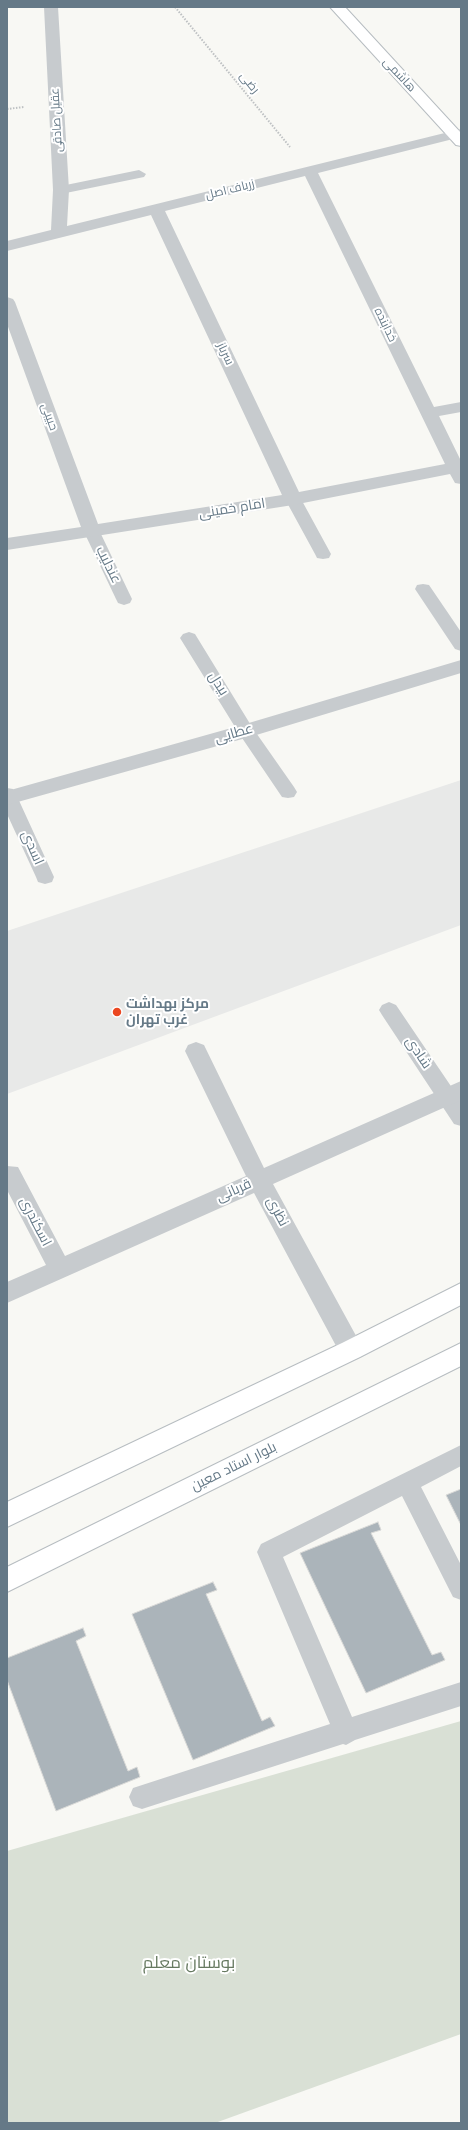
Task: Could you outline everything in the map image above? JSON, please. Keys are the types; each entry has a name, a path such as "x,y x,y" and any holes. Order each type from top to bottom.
{"main road":[{"name":"هاشمی","path":"337,7 458,136"},
{"path":"7,1515 351,1350 461,1293"},
{"name":"بلوار استاد معین","path":"7,1580 461,1354"}],"street":[{"name":"عقیل صادقی","path":"51,7 61,190 59,233"},
{"name":"زرباف اصل","path":"7,246 309,170 458,136"},
{"name":"خدابنده","path":"309,170 458,473"},
{"name":"سرباز","path":"156,209 293,499"},
{"name":"حبیبی","path":"7,302 92,532"},
{"path":"429,413 461,407"},
{"name":"امام خمینی","path":"7,544 92,532 458,473"},
{"name":"عطایی","path":"8,797 246,730 461,666"},
{"name":"نظری","path":"196,1051 259,1180 351,1350"},
{"name":"قربانی","path":"7,1293 454,1093"},
{"name":"اسکندری","path":"10,1174 60,1270"}],"lane":[{"path":"61,190 139,174"},
{"path":"293,499 323,554"},
{"name":"عندلیب","path":"92,532 124,599"},
{"path":"423,589 461,645"},
{"name":"بیدل","path":"189,638 246,730 288,792"},
{"name":"اسدی","path":"8,797 45,878"},
{"name":"شادی","path":"389,1010 454,1093 461,1118"},
{"path":"346,1733 269,1552 461,1455"},
{"path":"407,1482 461,1589"},
{"path":"142,1797 346,1733 461,1694"}],"path":[{"name":"رضی","path":"175,7 309,170"}],"shaded area":[{"name":"مرکز بهداشت غرب تهران","path":"461,780 461,925 7,1094 7,931"}],"green space":[{"name":"بوستان معلم","path":"461,1721 461,2034 215,2123 7,2123 7,1851"}],"building":[{"path":"461,1489 461,1525 446,1495"},
{"path":"378,1522 381,1530 371,1533 432,1655 441,1652 445,1660 366,1693 300,1553"},
{"path":"213,1582 217,1590 206,1594 262,1721 270,1717 275,1726 193,1760 132,1614"},
{"path":"83,1628 86,1636 76,1641 128,1771 137,1767 140,1777 56,1811 7,1680 7,1658"}],"place":[{"name":"مرکز بهداشت غرب تهران","path":"117,1012"}]}
